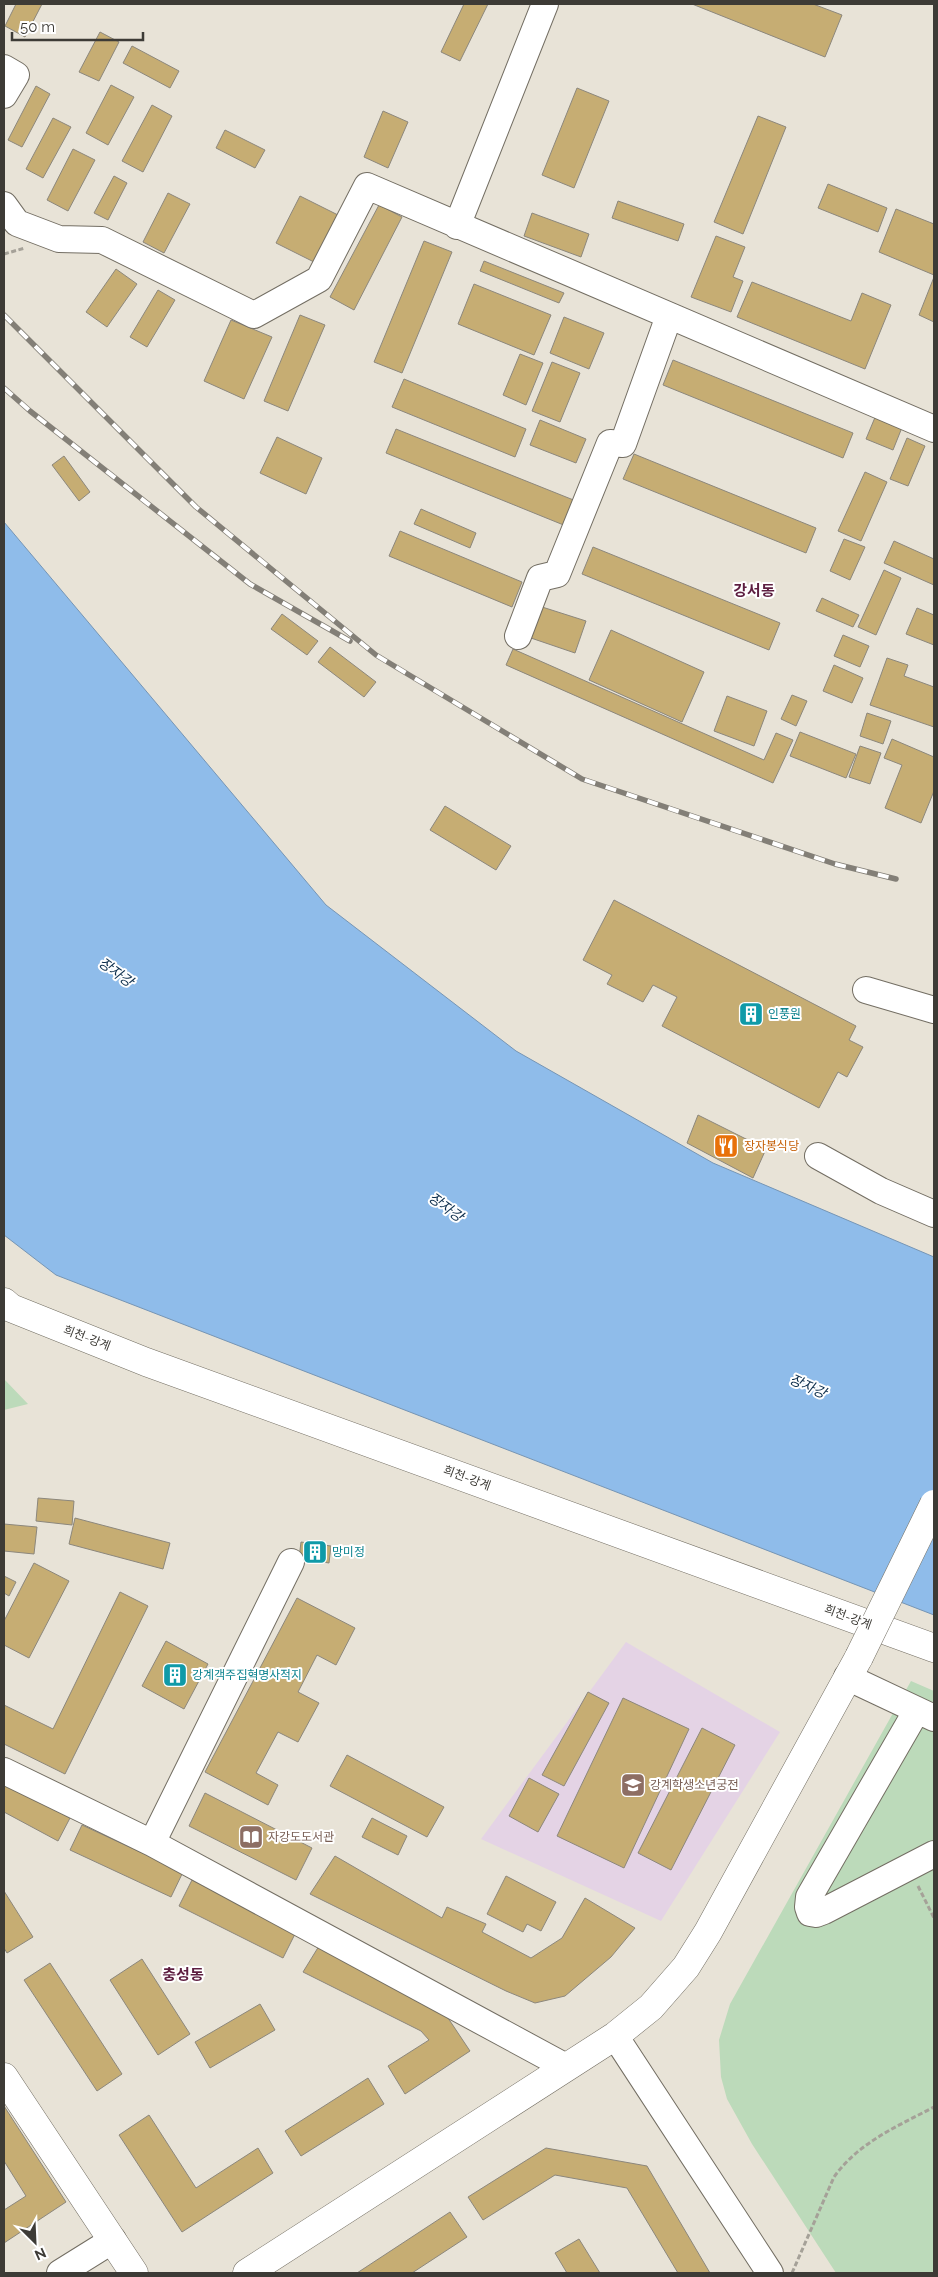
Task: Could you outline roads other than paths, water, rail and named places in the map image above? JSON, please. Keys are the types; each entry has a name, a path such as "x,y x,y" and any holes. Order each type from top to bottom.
{"main road":[{"name":"희천-강계","path":"4,1302 11,1308 155,1365 934,1648"},
{"path":"248,2273 615,2036 651,2007 686,1967 704,1939 853,1667 934,1504"},
{"path":"4,2077 134,2273"}],"street":[{"path":"457,226 545,4"},
{"path":"4,68 16,76 4,95"},
{"path":"4,205 17,223 59,239 102,240 254,315 319,278 367,186 934,429"},
{"path":"518,636 540,578 557,574 610,444 623,444 670,316"},
{"path":"866,990 934,1010"},
{"path":"818,1156 881,1191 934,1214"},
{"path":"881,1191 925,1195 934,1192"},
{"path":"152,1843 291,1562"},
{"path":"853,1667 926,1714 809,1897 808,1907 810,1913 824,1911 934,1854"},
{"path":"4,1771 152,1843 566,2067"},
{"path":"615,2036 770,2273"},
{"path":"60,2273 113,2240"}],"water":[{"name":"장자강","path":"4,522 326,905 516,1051 713,1163 934,1257 934,1615 56,1275 4,1235"}],"railway":[{"path":"4,315 196,507 376,655 582,779 835,864 896,879"},
{"path":"4,388 30,411 250,584 350,641"}],"place":[{"name":"인풍원","path":"751,1014"},
{"name":"장자봉식당","path":"726,1146"},
{"name":"망미정","path":"315,1552"},
{"name":"강계객주집혁명사적지","path":"175,1675"},
{"name":"강계학생소년궁전","path":"633,1785"},
{"name":"자강도도서관","path":"251,1837"}],"district":[{"name":"강서동","path":"754,591"},
{"name":"충성동","path":"183,1975"}]}
